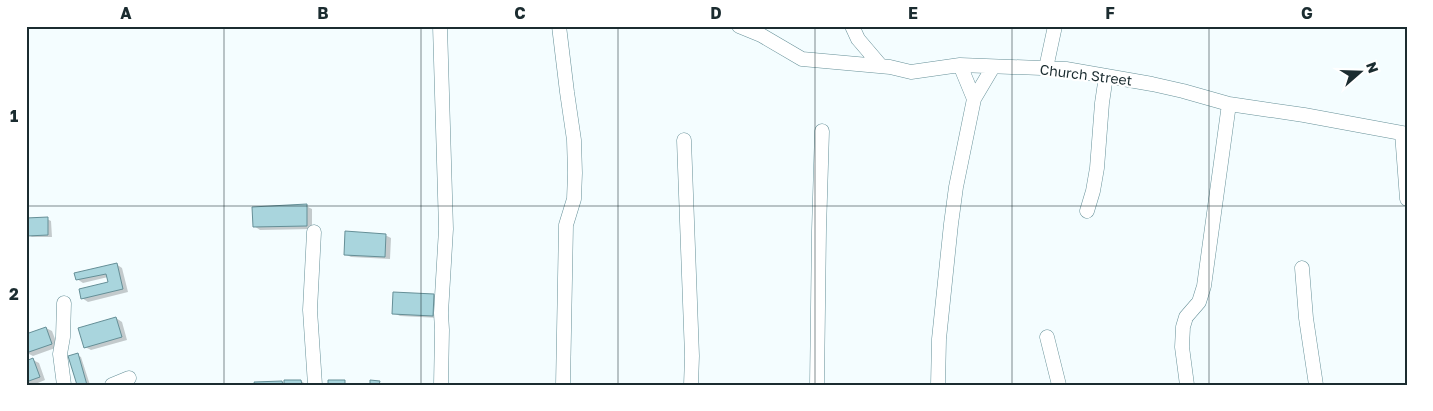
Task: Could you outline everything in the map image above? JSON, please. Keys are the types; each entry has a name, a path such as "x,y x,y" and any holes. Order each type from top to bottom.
{"street":[{"path":"440,26 446,229 441,313 441,385"},
{"path":"559,26 574,140 575,173 574,199 566,225 563,385"},
{"name":"Church Street","path":"739,26 761,35 802,59 890,67 911,72 960,65 1066,69 1183,91 1229,104 1404,133"},
{"path":"852,26 858,39 881,66"},
{"path":"1046,68 1055,26"},
{"path":"960,65 974,99"},
{"path":"938,385 939,339 956,187 974,99 993,67"},
{"path":"1087,212 1097,168 1106,76"},
{"path":"1187,385 1182,347 1183,327 1186,317 1199,302 1204,286 1229,104"},
{"path":"817,385 818,230 822,131"},
{"path":"1404,133 1407,199"},
{"path":"684,140 692,356 691,385"},
{"path":"314,232 310,310 315,385"},
{"path":"1302,268 1304,301 1316,385"},
{"path":"64,304 63,337 60,354 64,385"},
{"path":"1047,337 1059,385"},
{"path":"112,385 129,378"}],"building":[{"path":"307,204 307,226 253,227 252,207"},
{"path":"48,217 48,235 27,236 26,218"},
{"path":"345,231 386,234 385,257 344,255"},
{"path":"117,263 123,289 81,299 79,289 108,282 106,274 76,280 74,273"},
{"path":"393,292 434,294 433,316 392,314"},
{"path":"116,317 122,337 84,348 78,328"},
{"path":"46,327 52,344 26,353 26,334"},
{"path":"78,353 87,385 77,385 68,356"},
{"path":"33,358 40,377 26,382 26,361"},
{"path":"284,380 301,380 302,385 284,385"},
{"path":"328,380 345,380 345,385 328,385"},
{"path":"370,380 380,381 379,385 370,385"},
{"path":"282,381 283,385 255,385 254,382"}]}
